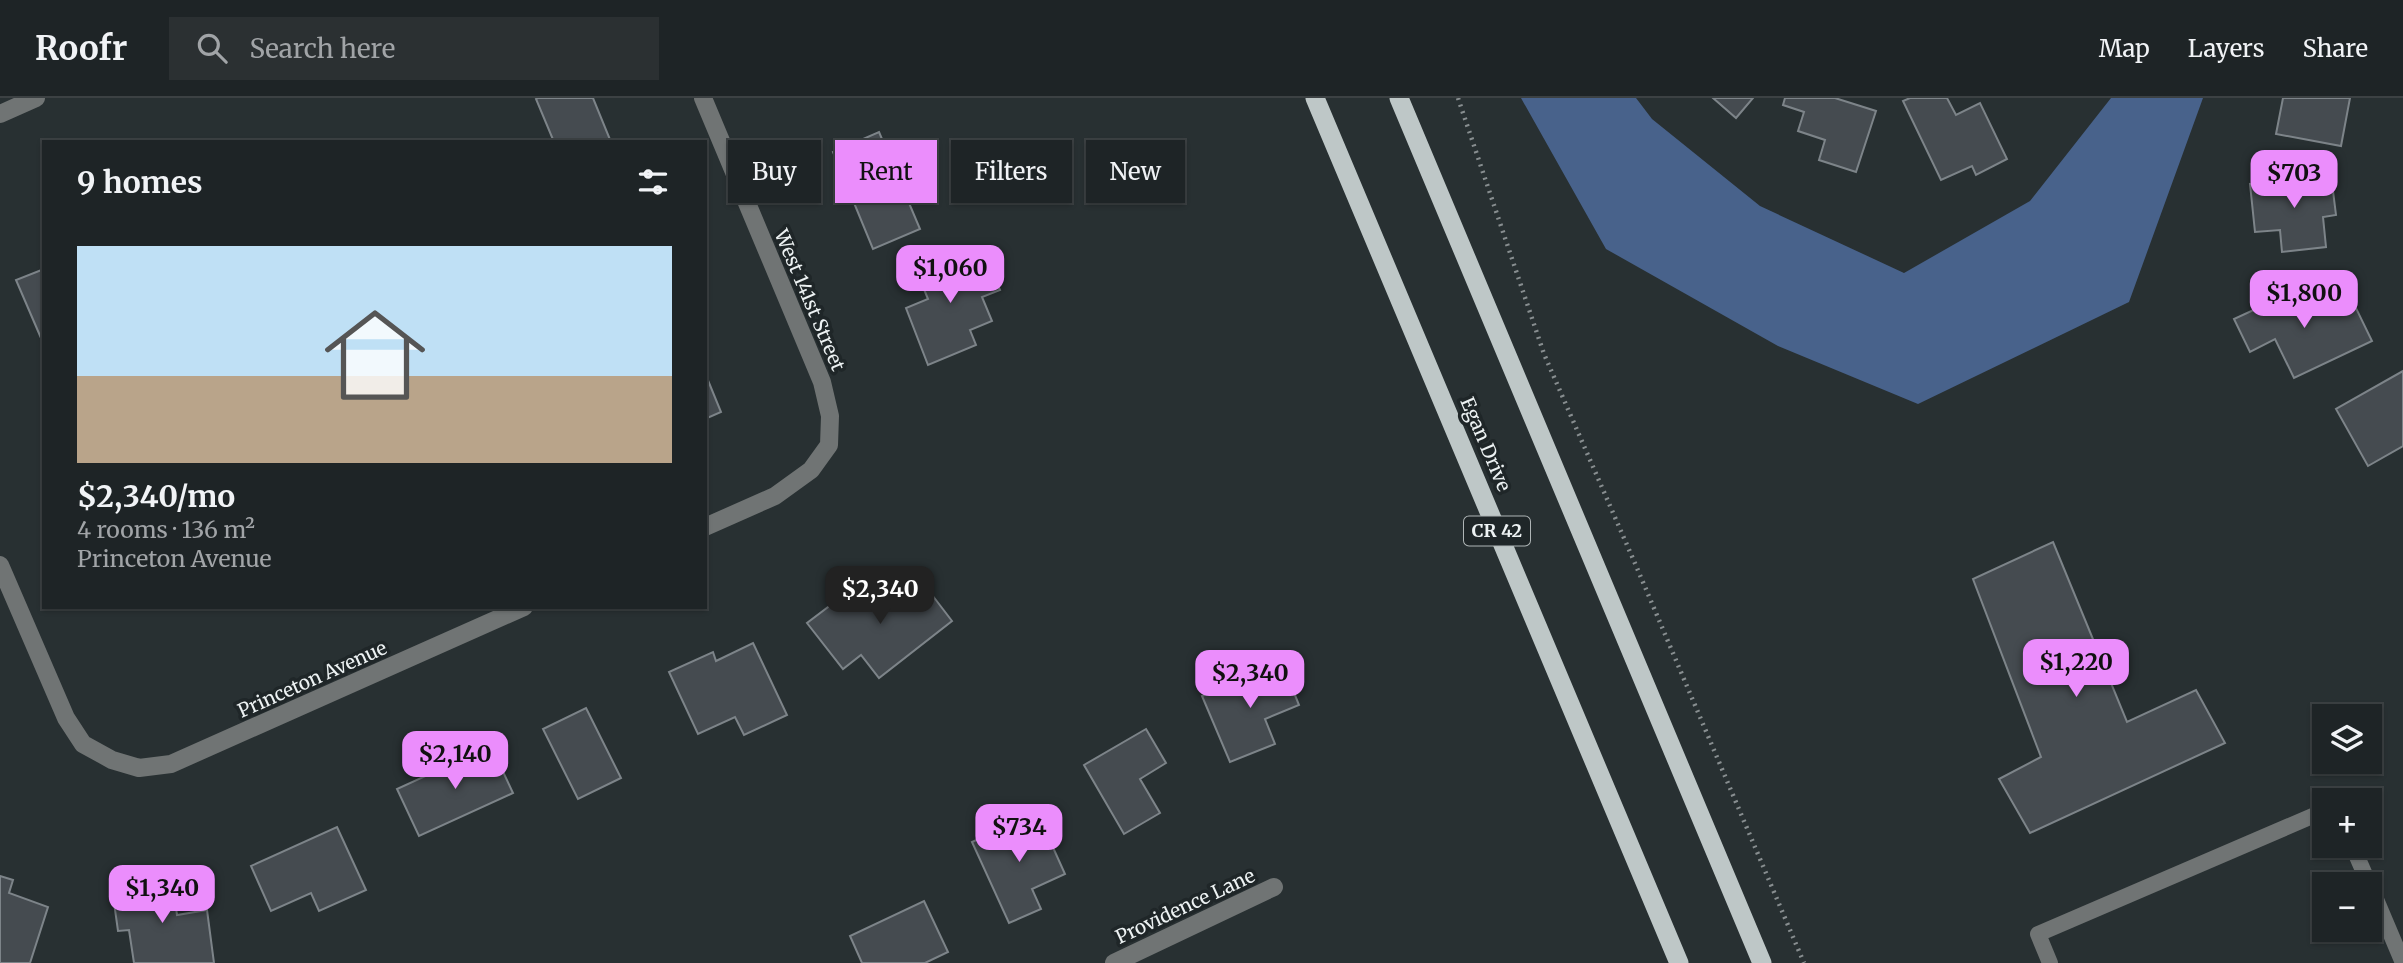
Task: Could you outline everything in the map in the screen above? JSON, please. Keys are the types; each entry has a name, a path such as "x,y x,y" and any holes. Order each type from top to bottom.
{"highway":[{"name":"Egan Drive","path":"1315,98 1679,963"},
{"path":"1399,98 1762,963"}],"street":[{"path":"0,114 36,98"},
{"name":"West 141st Street","path":"703,98 822,382 830,416 829,445 811,470 775,496 707,526"},
{"name":"Princeton Avenue","path":"0,565 66,718 83,744 113,760 139,768 171,764 520,609"},
{"name":"Providence Lane","path":"1126,961 1274,887"}],"lane":[{"path":"2050,963 2038,934 2312,816"},
{"path":"2382,914 2403,963"}],"path":[{"path":"1458,98 1544,354 1804,963"}],"water":[{"path":"1521,98 1636,98 1652,119 1760,206 1904,273 2030,201 2111,98 2203,98 2129,302 1918,404 1778,346 1606,249"}],"building":[{"path":"593,98 610,140 553,140 536,99"},
{"path":"1713,98 1753,98 1736,118"},
{"path":"1785,98 1835,98 1876,111 1856,172 1819,160 1825,140 1798,131 1804,112 1783,105"},
{"path":"1910,98 1947,98 1956,115 1980,103 2007,159 1976,175 1972,166 1941,180 1903,101"},
{"path":"2283,98 2350,98 2341,146 2276,134"},
{"path":"879,132 882,140 861,140"},
{"path":"2331,175 2336,215 2323,217 2326,247 2282,252 2280,230 2255,232 2250,184"},
{"path":"854,203 909,203 920,229 873,249"},
{"path":"962,247 973,275 990,267 1000,290 982,297 992,321 970,330 976,345 928,365 906,308 928,299 915,267"},
{"path":"42,270 42,340 16,280"},
{"path":"2310,284 2320,305 2333,298 2340,311 2354,304 2372,341 2294,378 2275,339 2250,352 2234,319"},
{"path":"2403,371 2403,446 2368,466 2336,409"},
{"path":"707,378 721,412 707,418"},
{"path":"2053,542 2127,722 2196,690 2225,743 2030,833 1999,779 2041,757 1973,579"},
{"path":"916,574 952,621 879,678 861,655 843,669 807,623 856,586 872,608"},
{"path":"753,643 787,715 744,735 735,717 698,734 669,672 713,652 716,661"},
{"path":"1282,663 1299,705 1265,719 1275,744 1230,762 1202,696"},
{"path":"586,708 621,778 578,799 543,729"},
{"path":"1146,729 1166,763 1140,779 1160,813 1124,834 1084,765"},
{"path":"491,746 513,793 419,836 397,789"},
{"path":"1037,812 1065,874 1032,889 1041,909 1009,923 972,842"},
{"path":"337,827 366,890 319,911 311,893 271,911 251,866"},
{"path":"0,876 13,880 9,893 48,907 30,963 0,963"},
{"path":"172,879 177,915 207,910 214,963 134,963 129,930 118,931 112,888"},
{"path":"924,901 948,952 925,963 862,963 850,936"}]}
